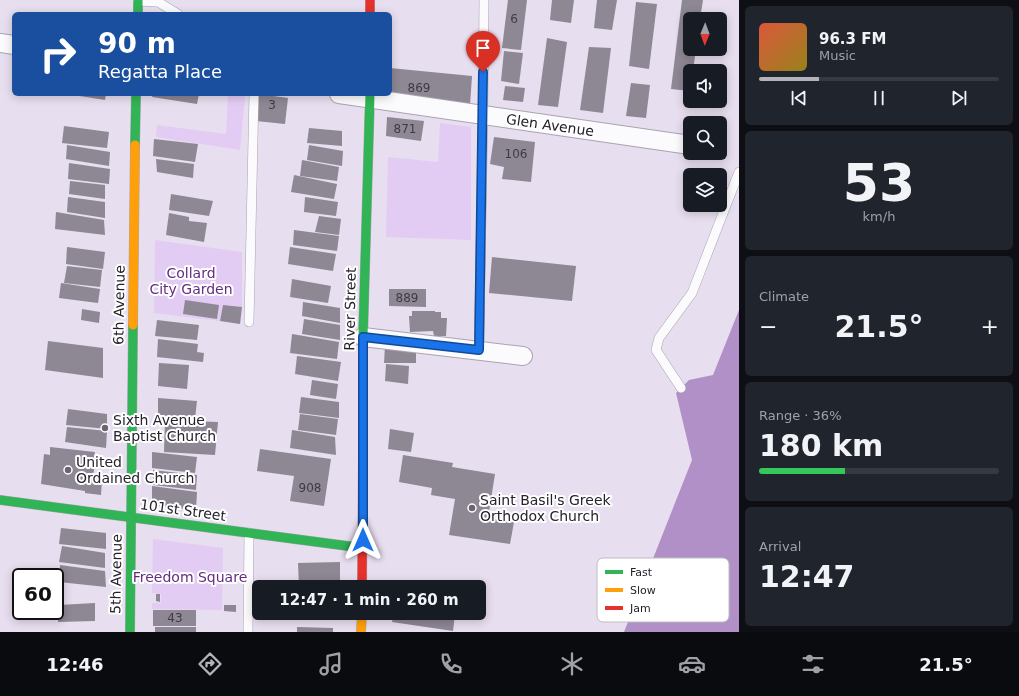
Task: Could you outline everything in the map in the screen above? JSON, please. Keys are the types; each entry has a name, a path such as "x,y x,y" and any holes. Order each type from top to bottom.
{"street":[{"path":"138,0 138,12"},
{"path":"370,0 370,12"},
{"path":"0,43 12,45"},
{"name":"6th Avenue","path":"131,517 136,96"},
{"name":"Glen Avenue","path":"370,96 483,116 683,144"},
{"name":"River Street","path":"362,580 363,337 370,96"},
{"path":"363,337 523,356"},
{"name":"101st Street","path":"0,500 363,548"},
{"name":"5th Avenue","path":"130,632 131,517"},
{"path":"362,620 362,632"}],"lane":[{"path":"138,0 158,2 175,12"},
{"path":"479,350 484,0"},
{"path":"249,322 254,96"},
{"path":"681,388 656,350 660,338 692,292 739,172"},
{"path":"248,632 249,533"}],"green space":[{"path":"228,96 245,96 240,150 156,137 157,125 226,134"},
{"path":"440,123 471,127 471,240 386,237 388,157 438,162"},
{"name":"Collard City Garden","path":"155,240 242,252 242,307 223,305 220,321 154,313"},
{"name":"Freedom Square","path":"153,539 223,548 222,610 152,609 152,603 161,603 161,594 152,593"}],"shaded area":[{"path":"739,310 739,632 624,632 628,622 729,622 729,558 653,558 692,460 676,393 689,380 713,375"}],"building":[{"path":"508,0 527,0 521,50 502,48"},
{"path":"552,0 574,0 571,23 550,20"},
{"path":"597,0 617,0 612,30 594,28"},
{"path":"682,0 703,0 701,12 683,12 683,56 695,56 694,64 683,64 683,90 671,89"},
{"path":"636,2 657,4 649,69 629,66"},
{"path":"547,38 567,42 558,107 538,105"},
{"path":"589,47 611,48 603,113 580,110"},
{"path":"504,51 523,53 519,84 501,81"},
{"path":"392,68 472,76 470,105 392,94"},
{"path":"631,83 650,85 646,118 626,116"},
{"path":"505,86 525,88 523,102 503,100"},
{"path":"80,96 106,96 105,100"},
{"path":"152,96 199,96 197,104"},
{"path":"259,96 288,98 285,124 256,121"},
{"path":"387,117 424,121 421,141 386,136"},
{"path":"64,126 109,132 107,148 62,143"},
{"path":"309,128 342,131 342,146 307,143"},
{"path":"494,137 535,142 531,182 502,179 504,167 490,164"},
{"path":"154,139 198,144 195,162 153,156"},
{"path":"67,145 110,152 109,166 66,159"},
{"path":"309,145 343,151 342,166 307,160"},
{"path":"156,159 194,164 193,178 157,172"},
{"path":"302,160 339,167 337,181 300,176"},
{"path":"69,163 110,169 109,184 68,179"},
{"path":"294,175 337,184 334,199 291,192"},
{"path":"70,181 105,185 105,199 69,194"},
{"path":"171,194 213,201 209,216 169,210"},
{"path":"68,197 105,202 105,218 67,212"},
{"path":"305,197 338,202 336,216 304,212"},
{"path":"56,212 104,220 105,235 55,229"},
{"path":"169,213 189,217 189,221 207,223 204,242 166,235"},
{"path":"319,216 341,219 339,235 315,232"},
{"path":"294,230 339,236 337,251 293,245"},
{"path":"67,247 105,252 103,269 66,264"},
{"path":"290,247 336,254 333,271 288,264"},
{"path":"492,257 576,266 572,301 489,293"},
{"path":"67,266 102,270 100,287 64,283"},
{"path":"292,279 331,286 328,303 290,297"},
{"path":"61,283 100,289 98,303 59,298"},
{"path":"389,289 426,289 426,307 389,306"},
{"path":"185,300 219,305 217,319 183,314"},
{"path":"303,302 340,308 340,323 302,316"},
{"path":"223,305 242,307 240,324 220,321"},
{"path":"82,309 100,312 99,323 81,320"},
{"path":"412,311 441,312 441,318 447,318 446,336 434,336 433,331 410,332 409,316 412,316"},
{"path":"304,319 340,325 340,340 302,334"},
{"path":"157,320 199,325 197,340 155,336"},
{"path":"292,334 339,342 337,359 290,353"},
{"path":"158,339 198,344 197,352 204,353 203,362 157,357"},
{"path":"48,341 103,348 103,378 45,370"},
{"path":"385,346 416,348 416,363 384,363"},
{"path":"297,356 341,362 338,381 295,374"},
{"path":"159,363 189,365 187,389 158,386"},
{"path":"386,364 409,366 408,384 385,381"},
{"path":"312,380 338,384 336,399 310,395"},
{"path":"301,397 339,402 339,418 299,413"},
{"path":"158,398 197,401 195,419 158,415"},
{"path":"68,409 107,414 107,429 66,425"},
{"path":"300,414 338,419 336,435 298,430"},
{"path":"165,420 218,422 215,455 164,452"},
{"path":"67,427 107,431 106,448 65,442"},
{"path":"390,429 414,433 411,452 388,449"},
{"path":"292,430 335,437 336,455 290,448"},
{"name":"United Ordained Church","path":"50,447 95,452 93,461 95,461 93,478 102,480 101,495 41,484 44,454 50,455"},
{"path":"260,449 331,459 324,506 290,501 294,476 257,471"},
{"path":"152,452 197,457 195,473 152,468"},
{"name":"Saint Basil's Greek Orthodox Church","path":"403,455 453,463 452,467 495,474 488,518 514,522 510,544 449,535 455,499 431,495 432,488 399,482"},
{"path":"153,470 197,475 196,490 153,485"},
{"path":"152,486 197,492 196,510 152,505"},
{"path":"61,528 106,533 106,549 59,544"},
{"path":"62,546 105,553 105,568 59,562"},
{"path":"340,562 340,580 299,580 298,563"},
{"path":"60,565 105,571 106,587 64,583 64,568 60,568"},
{"path":"156,594 160,594 160,602 156,601"},
{"path":"95,603 95,621 58,622 58,620 64,620 64,605"},
{"path":"224,605 236,605 236,612 224,611"},
{"path":"153,610 196,610 196,626 153,626"},
{"path":"392,620 454,620 453,631 392,622"},
{"path":"155,627 196,627 196,632 155,632"},
{"path":"297,627 333,628 333,632 297,632"}],"traffic: fast":[{"path":"138,0 138,12"},
{"path":"135,145 136,96"},
{"path":"363,459 363,337 370,96"},
{"path":"130,632 133,325"},
{"path":"0,500 363,548"}],"traffic: slow":[{"path":"133,325 135,145"},
{"path":"361,632 362,620"}],"traffic: jam":[{"path":"370,0 370,12"},
{"path":"362,580 363,459"}],"place":[{"name":"Sixth Avenue Baptist Church","path":"105,428"},
{"name":"United Ordained Church","path":"68,470"},
{"name":"Saint Basil's Greek Orthodox Church","path":"472,508"}],"route":[{"path":"363,540 363,337 479,350 483,72"}]}
